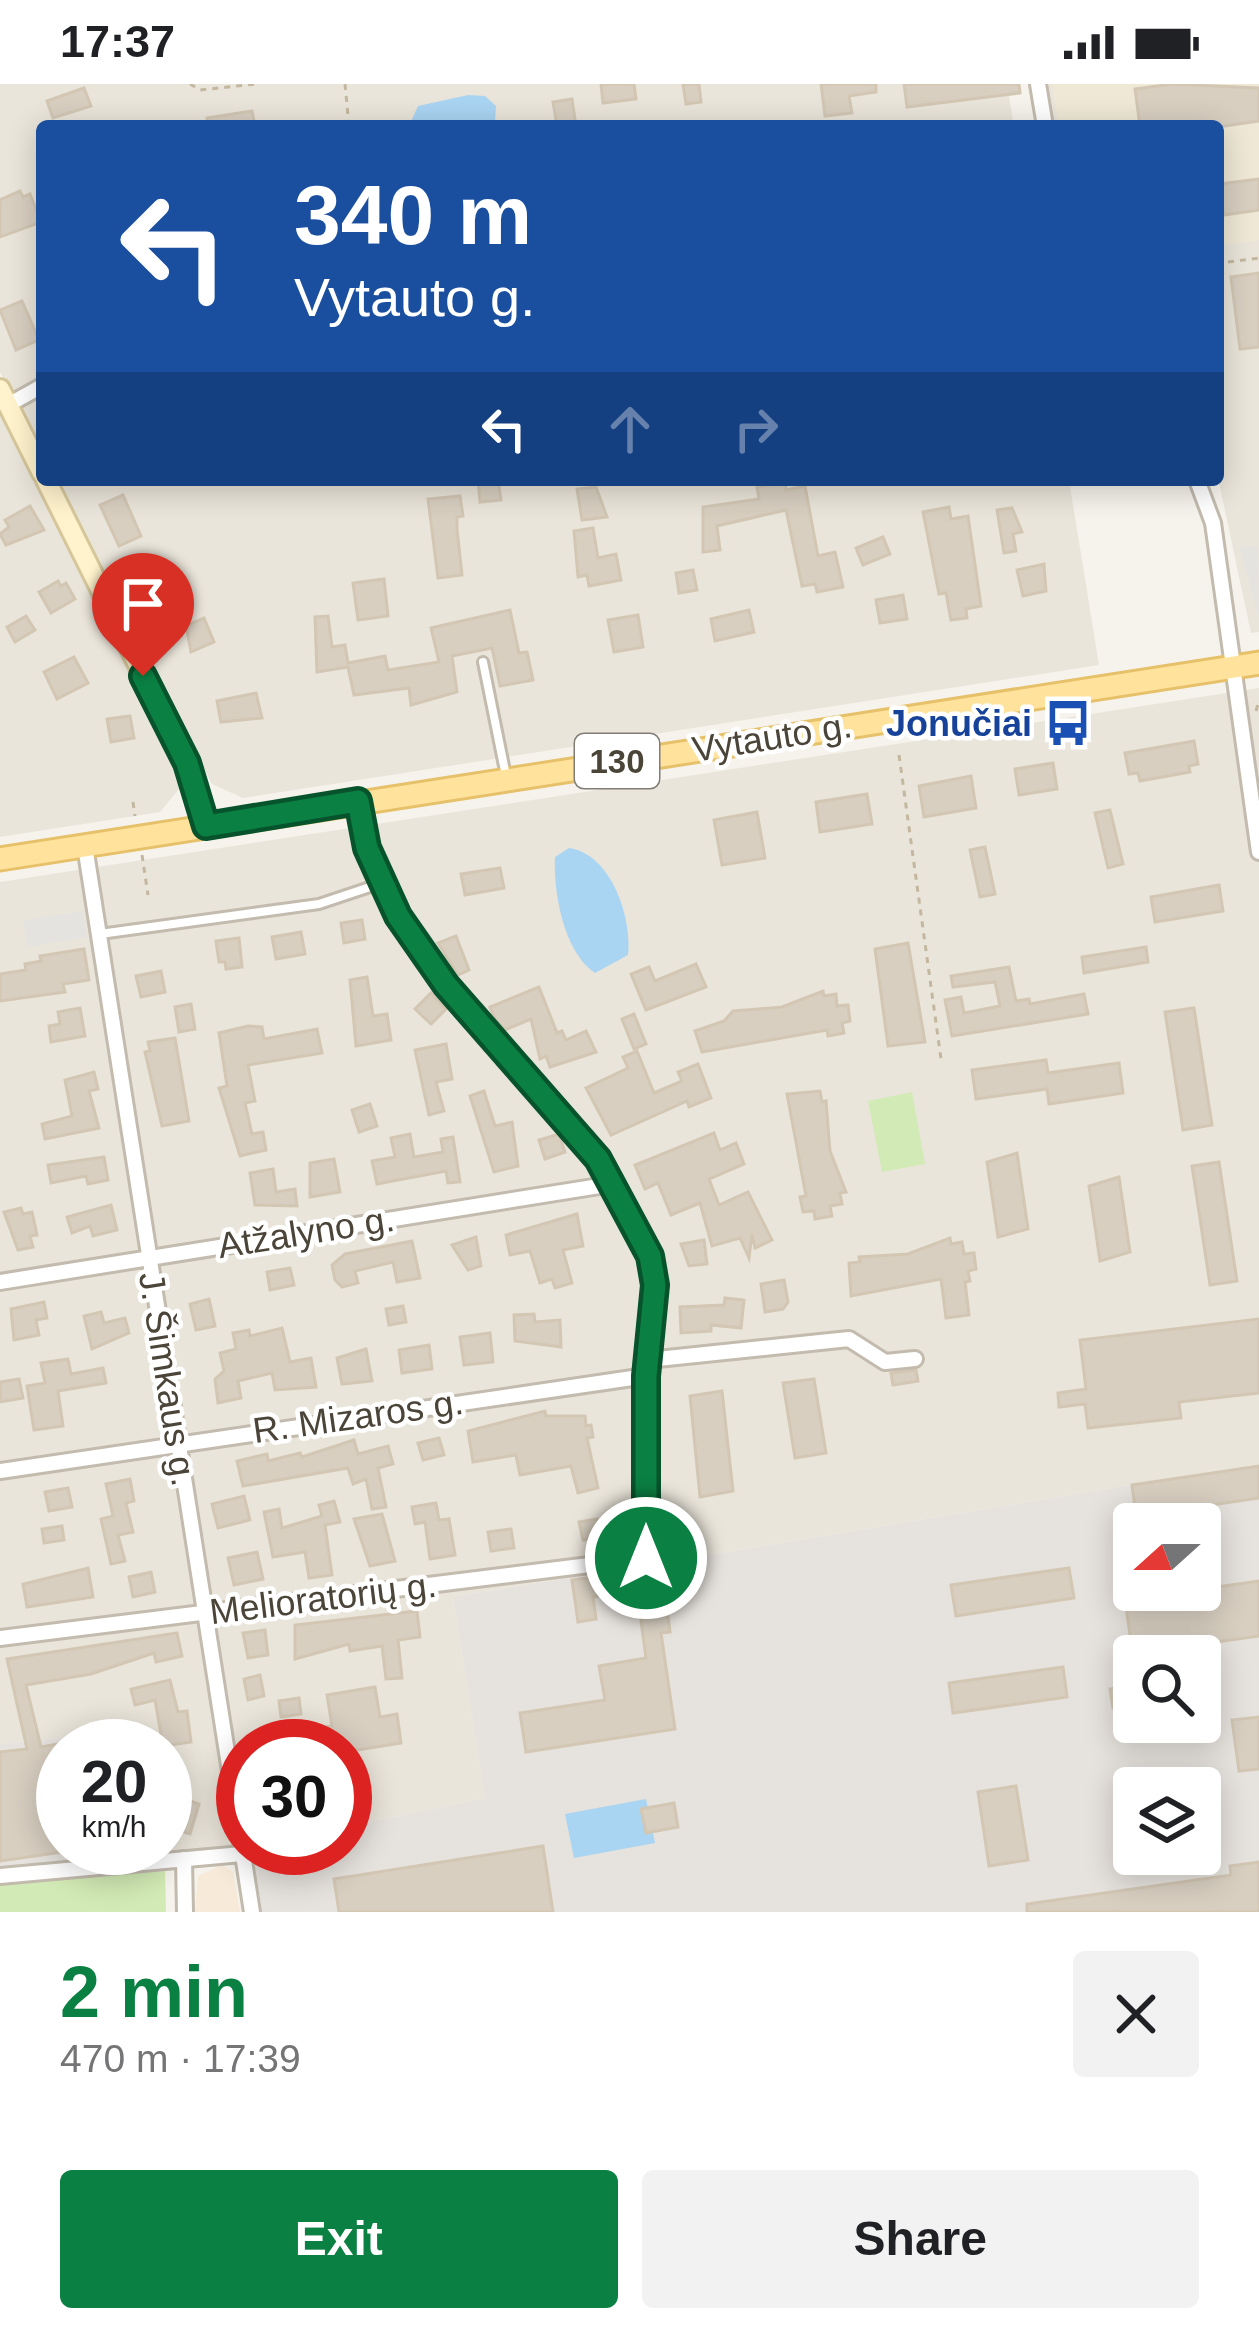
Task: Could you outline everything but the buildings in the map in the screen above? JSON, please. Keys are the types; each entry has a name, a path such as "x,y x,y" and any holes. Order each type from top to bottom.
{"main road":[{"path":"3,402 36,462"},
{"path":"49,486 187,763 206,826"},
{"name":"Vytauto g.","path":"0,859 1259,663"}],"street":[{"path":"1038,84 1044,120"},
{"path":"3,402 36,388"},
{"path":"1199,486 1213,523 1259,852"},
{"path":"358,801 367,848 382,883 446,985 551,1100 612,1184 650,1256 655,1285 647,1368"},
{"name":"J. Šimkaus g.","path":"85,846 221,1719"},
{"name":"Atžalyno g.","path":"0,1282 612,1184"},
{"name":"R. Mizaros g.","path":"0,1471 849,1339 885,1362 915,1359"},
{"name":"Melioratorių g.","path":"0,1638 646,1558 647,1368"},
{"path":"0,1876 36,1873"},
{"path":"184,1875 184,1912"},
{"name":"J. Šimkaus g.","path":"246,1875 252,1912"}],"lane":[{"path":"483,662 506,778"},
{"path":"98,934 319,904 382,883"}],"path":[{"path":"190,84 200,91 256,84"},
{"path":"345,84 348,120"},
{"path":"1228,262 1259,258"},
{"path":"899,755 940,1059"}],"shaded area":[{"path":"0,84 1007,84 1013,120 36,120 36,442 0,372"},
{"path":"1045,84 1259,84 1259,632 1251,633 1220,486 1224,486 1224,120 1050,120"},
{"path":"1052,84 1259,84 1259,240 1224,245 1224,120 1058,120"},
{"path":"0,409 176,759 179,789 160,812 0,837"},
{"path":"58,486 1070,486 1099,665 243,798 212,784"},
{"path":"1258,546 1259,615 1240,547"},
{"path":"1259,688 1259,1464 453,1597 485,1798 372,1821 372,1719 216,1719 216,1850 192,1852 192,1719 36,1719 36,1740 0,1744 0,882"},
{"path":"83,911 87,937 27,947 23,920"},
{"path":"1259,1464 1259,1912 262,1912 256,1875 372,1875 372,1821 485,1798 453,1597"},
{"path":"36,1740 36,1866 0,1869 0,1744"},
{"path":"216,1868 216,1875 234,1875 240,1912 195,1912 198,1876"}],"green space":[{"path":"912,1092 925,1164 882,1172 868,1101"},
{"path":"165,1875 166,1912 0,1912 0,1882"}],"water":[{"path":"485,96 496,106 495,120 412,120 418,106"},
{"path":"569,848 584,853 607,874 626,923 628,955 595,973 575,951 559,904 555,857"},
{"path":"646,1799 655,1843 574,1858 565,1814"}],"place":[{"name":"Jonučiai","path":"1068,723"}],"route":[{"path":"143,676 187,763 206,826 358,801 370,857 398,916 446,985 598,1159 638,1228 655,1285 646,1376 646,1558"}]}
